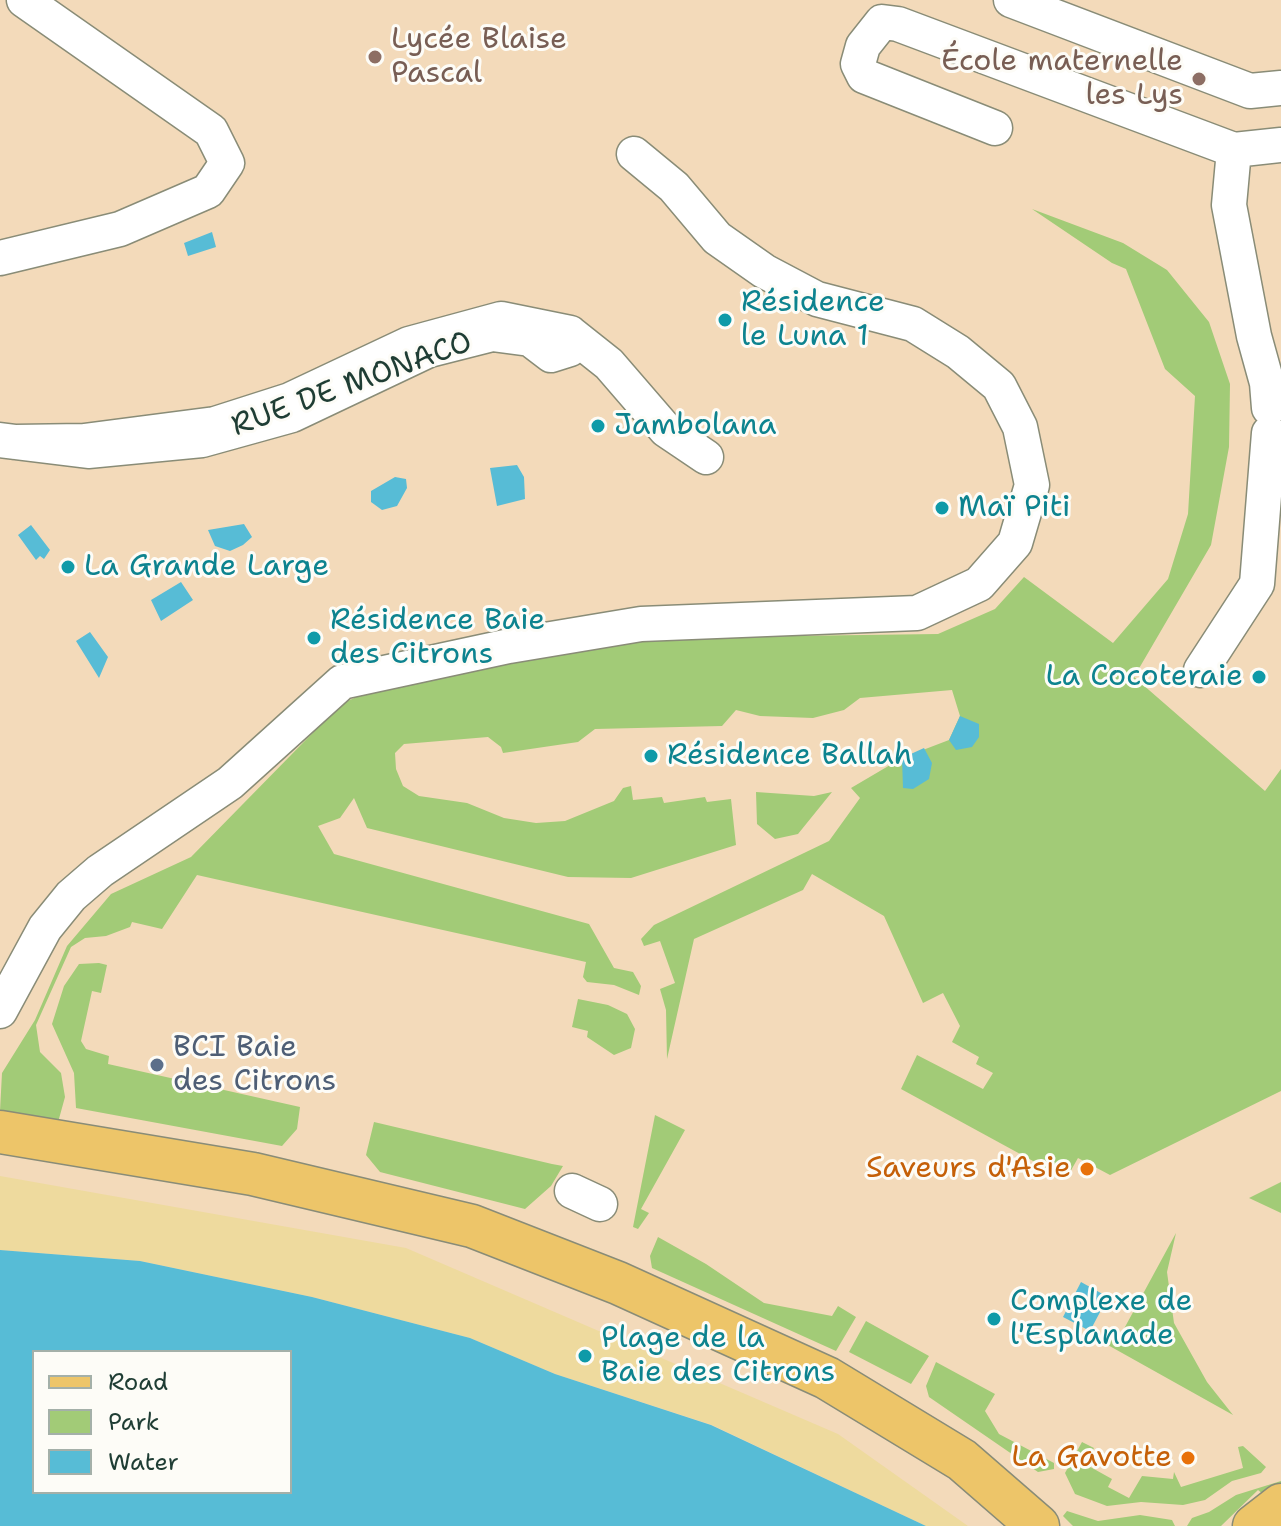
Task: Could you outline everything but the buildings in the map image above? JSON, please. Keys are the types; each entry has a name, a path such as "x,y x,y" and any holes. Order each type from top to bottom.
{"main road":[{"path":"0,1132 253,1174 485,1231 618,1283 827,1378 962,1460 1038,1526"},
{"path":"1254,1526 1281,1505"}],"street":[{"path":"0,258 120,229 208,191 227,163 211,131 24,0"},
{"path":"1011,0 1250,91 1281,88"},
{"path":"995,128 864,76 858,64 863,46 882,22 898,24 1234,150 1281,145"},
{"path":"1201,670 1257,584 1269,421 1267,383 1254,336 1229,205 1234,150"},
{"path":"0,1011 45,928 71,896 100,871 230,783 342,682 509,646 641,624 917,613 979,584 1015,543 1032,485 1020,427 999,386 958,352 913,324 817,299 764,271 717,238 674,187 634,154"},
{"name":"RUE DE MONACO","path":"8,441 88,451 202,440 292,415 429,350 492,334 530,339 551,355 570,349 570,333 609,364 666,430 706,457"}],"green space":[{"path":"1032,209 1123,243 1167,270 1209,322 1230,384 1229,447 1211,545 1134,677 1265,791 1281,769 1281,1091 1110,1175 1078,1158 1066,1179 901,1089 917,1055 983,1089 993,1073 976,1064 979,1057 952,1042 960,1026 943,993 923,1003 884,916 812,874 803,890 694,939 667,1059 666,1010 660,989 675,983 660,941 644,946 641,939 654,925 829,841 860,798 851,788 902,758 949,740 960,716 952,690 860,698 844,710 813,718 760,716 736,710 722,726 595,729 578,742 503,753 501,747 488,737 404,744 395,753 396,769 403,786 419,796 467,803 504,818 536,823 565,821 614,801 623,788 631,786 633,800 662,797 664,803 705,797 707,802 731,799 736,845 631,878 568,877 367,828 354,798 340,818 318,826 334,854 589,924 614,968 633,972 641,986 639,995 614,985 587,982 583,977 586,962 197,875 162,929 132,922 130,927 106,936 85,938 71,947 36,1025 40,1052 61,1073 65,1097 57,1126 4,1116 0,1111 2,1073 35,1020 67,946 111,894 191,857 341,704 394,680 640,638 938,634 995,609 1024,577 1113,643 1168,579 1188,514 1195,396 1165,369 1126,269 1112,263"},
{"path":"756,792 814,796 832,792 798,834 775,839 757,824"},
{"path":"79,964 107,965 101,993 92,991 81,1041 86,1049 109,1056 108,1064 300,1107 297,1129 282,1146 76,1108 74,1073 52,1024 64,986"},
{"path":"578,999 608,1005 627,1014 635,1029 631,1048 614,1055 587,1037 588,1031 572,1027"},
{"path":"655,1115 685,1130 641,1209 649,1213 638,1229 633,1227"},
{"path":"374,1122 563,1166 551,1186 525,1209 380,1172 366,1155"},
{"path":"1281,1182 1281,1213 1249,1198"},
{"path":"1176,1233 1167,1272 1174,1323 1207,1382 1233,1415 1106,1344 1111,1334 1119,1338"},
{"path":"658,1237 706,1264 764,1303 832,1316 838,1306 856,1317 836,1351 652,1268 650,1256"},
{"path":"866,1321 929,1356 911,1384 849,1352"},
{"path":"936,1362 995,1394 985,1411 999,1434 1054,1463 1054,1469 1038,1472 929,1397 926,1386"},
{"path":"1082,1442 1094,1448 1085,1464 1112,1479 1108,1487 1129,1498 1142,1476 1173,1479 1174,1472 1181,1487 1243,1468 1238,1447 1243,1446 1266,1467 1261,1473 1232,1481 1205,1500 1183,1505 1141,1502 1107,1506 1075,1494 1065,1473"},
{"path":"1281,1481 1281,1489 1269,1499 1258,1490 1221,1526 1187,1526 1192,1518 1209,1512 1236,1495"},
{"path":"1067,1511 1098,1521 1140,1515 1172,1520 1175,1526 1073,1526 1063,1516"}],"sand":[{"name":"Plage de la Baie des Citrons","path":"0,1176 406,1248 838,1434 968,1526 926,1526 712,1425 555,1374 470,1338 312,1297 140,1261 0,1250"}],"water":[{"path":"212,232 216,247 188,256 184,243"},
{"path":"517,465 524,477 525,499 497,506 490,468"},
{"path":"395,477 406,479 407,488 397,506 382,510 371,502 371,491"},
{"path":"244,524 252,537 230,551 215,546 208,530"},
{"path":"31,525 50,550 44,559 40,556 36,560 18,535"},
{"path":"181,582 193,600 161,621 151,600"},
{"path":"90,632 108,657 99,678 76,641"},
{"path":"960,716 979,724 979,737 972,747 956,750 949,740"},
{"path":"924,748 932,763 929,779 913,789 903,788 902,758"},
{"path":"0,1250 140,1261 312,1297 470,1338 555,1374 711,1425 926,1526 0,1526"},
{"path":"1081,1282 1108,1297 1090,1331 1063,1317"}],"place":[{"name":"Lycée Blaise Pascal","path":"375,57"},
{"name":"École maternelle les Lys","path":"1199,79"},
{"name":"Résidence le Luna 1","path":"725,320"},
{"name":"Jambolana","path":"598,426"},
{"name":"Maï Piti","path":"942,508"},
{"name":"La Grande Large","path":"68,567"},
{"name":"Résidence Baie des Citrons","path":"314,638"},
{"name":"La Cocoteraie","path":"1259,677"},
{"name":"Résidence Ballah","path":"651,756"},
{"name":"BCI Baie des Citrons","path":"157,1065"},
{"name":"Saveurs d'Asie","path":"1087,1169"},
{"name":"Complexe de l'Esplanade","path":"994,1319"},
{"name":"Plage de la Baie des Citrons","path":"585,1356"},
{"name":"La Gavotte","path":"1188,1458"}]}
